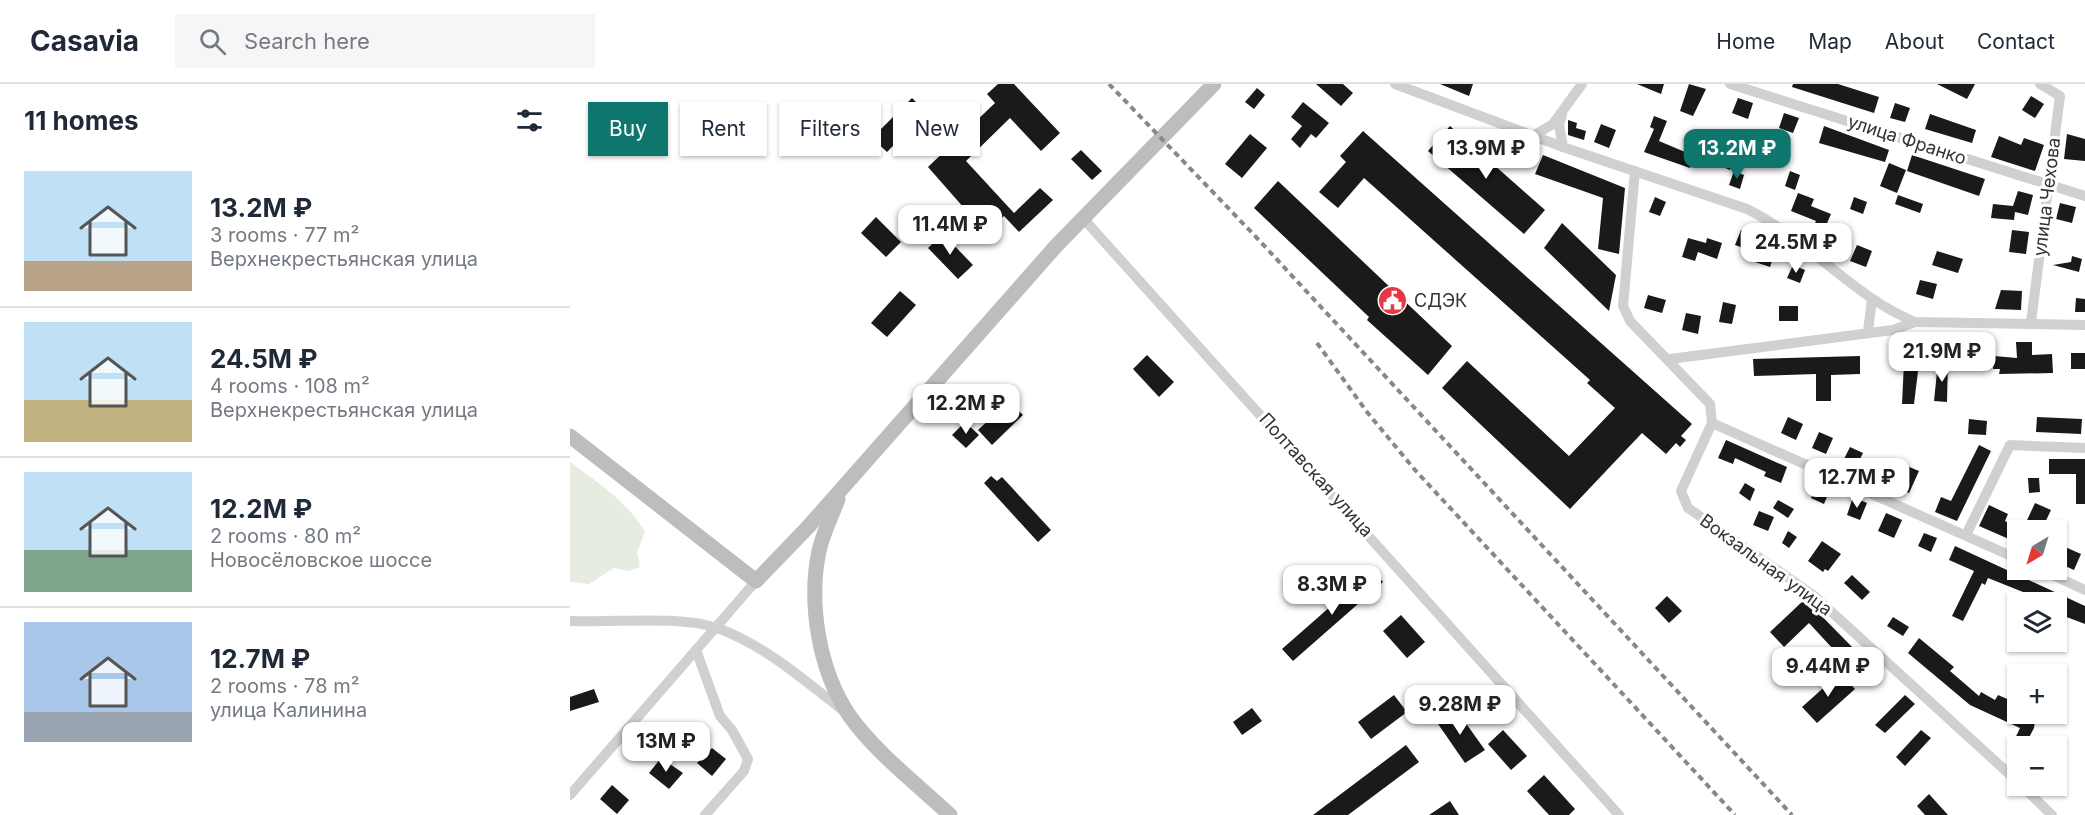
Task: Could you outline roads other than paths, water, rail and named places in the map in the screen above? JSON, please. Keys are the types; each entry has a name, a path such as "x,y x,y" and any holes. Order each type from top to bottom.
{"main road":[{"path":"570,436 756,581 843,488 1082,217 1214,84"},
{"path":"843,488 820,549 815,602 822,648 830,680 850,715 950,815"}],"street":[{"path":"1395,84 1563,147 1747,209 1775,223 1890,312 1915,322"},
{"path":"1533,136 1553,124 1582,84"},
{"name":"улица Франко","path":"1730,84 2085,196"},
{"name":"улица Чехова","path":"2031,322 2060,96 2040,84"},
{"path":"1562,113 1559,125 1563,147"},
{"path":"1635,171 1623,306 1630,321 1670,359 1710,404 1712,423 2007,554"},
{"name":"Полтавская улица","path":"1082,217 1619,815"},
{"path":"1868,331 1872,299"},
{"path":"1670,359 1868,331 1893,330 1915,322 2031,322 2085,325"},
{"name":"Вокзальная улица","path":"1712,423 1681,491 1688,508 1813,595 2007,772"},
{"path":"1966,535 2010,445 2085,448"},
{"path":"2064,580 2085,590"},
{"path":"570,795 756,581"},
{"path":"570,621 674,622 716,627 772,656 850,715"},
{"path":"696,650 720,716 732,730 748,759 744,771 705,815"},
{"path":"2032,796 2052,815"}],"railway":[{"path":"1109,84 1257,238 1792,815"},
{"path":"1317,343 1367,412 1415,470 1735,815"}],"place":[{"name":"СДЭК","path":"1393,301"}]}
